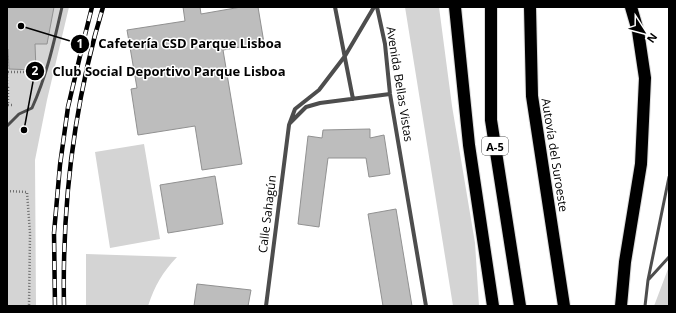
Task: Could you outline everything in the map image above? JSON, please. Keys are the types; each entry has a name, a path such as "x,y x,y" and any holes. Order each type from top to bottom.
{"highway":[{"path":"455,7 469,145 492,306"},
{"name":"A-5","path":"491,7 491,120 520,306"},
{"name":"Autovía del Suroeste","path":"530,7 532,96 564,306"},
{"path":"621,306 625,262 640,164 645,78 638,31 631,7"}],"street":[{"path":"335,7 353,100"},
{"name":"Calle Sahagún","path":"266,306 289,125 295,109 323,86 345,56 376,7"},
{"name":"Avenida Bellas Vistas","path":"376,7 385,44 390,94 426,306"},
{"path":"289,125 306,107 320,103 353,100 390,94"}],"lane":[{"path":"7,126 19,114 32,108 49,64 62,7"},
{"path":"645,306 648,280 669,177"},
{"path":"648,280 669,257"}],"path":[{"path":"7,56 8,105 15,106"},
{"path":"8,72 42,72"},
{"path":"7,191 27,192 30,233 30,306"}],"shaded area":[{"path":"7,7 69,7 47,100 35,160 36,306 7,306"},
{"path":"405,7 439,7 452,106 475,243 479,306 453,306"},
{"path":"144,144 160,239 110,248 95,152"},
{"path":"86,254 177,257 167,268 153,292 148,306 86,306"},
{"path":"668,269 669,306 654,306"}],"building":[{"path":"7,7 54,7 47,44 35,44 36,70 9,69 7,49"},
{"path":"183,7 200,7 201,14 241,7 258,7 264,43 223,50 242,164 202,170 195,126 138,135 131,89 137,88 127,30 185,21"},
{"path":"370,129 370,138 384,135 390,174 369,177 366,158 328,158 319,227 298,224 308,136 322,138 323,130"},
{"path":"215,176 223,224 168,233 160,185"},
{"path":"396,209 412,306 383,306 368,214"},
{"path":"197,284 251,290 248,306 194,306"}],"railway":[{"path":"55,306 54,233 60,165 68,107 92,7"},
{"path":"64,306 65,230 72,155 84,80 103,7"}],"place":[{"name":"Cafetería CSD Parque Lisboa","path":"21,26"},
{"name":"Club Social Deportivo Parque Lisboa","path":"24,130"}]}
